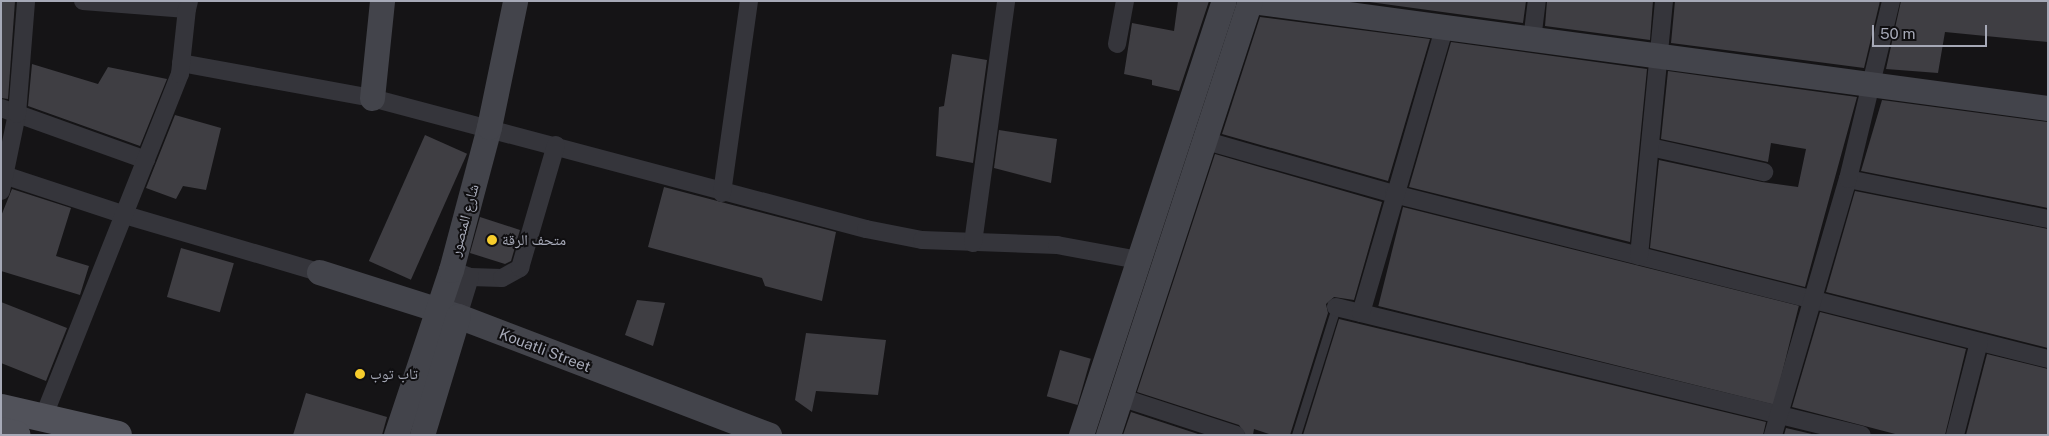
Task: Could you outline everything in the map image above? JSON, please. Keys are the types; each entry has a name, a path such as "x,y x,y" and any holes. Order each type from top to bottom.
{"main road":[{"path":"1,408 118,435"},
{"path":"1,431 17,435"}],"street":[{"path":"26,1 9,111 3,180 319,272"},
{"path":"43,418 180,74 188,5 83,1"},
{"path":"372,98 382,1"},
{"name":"شارع المنصور","path":"396,435 448,313 461,274 515,1"},
{"path":"722,193 749,1"},
{"path":"973,243 1006,1"},
{"path":"1117,44 1125,1"},
{"path":"1081,435 1224,1"},
{"path":"1108,435 1203,140 1251,1 1444,29 1660,55 2048,108"},
{"path":"1532,40 1537,1"},
{"path":"1639,256 1664,1"},
{"path":"1773,435 1782,413 1848,179 1891,1"},
{"path":"1361,313 1394,194 1444,29"},
{"path":"181,63 372,98 489,127 722,193 866,229 922,240 1057,245 1138,260"},
{"path":"9,111 146,160"},
{"path":"1203,140 1394,194 2048,359"},
{"path":"461,274 502,278 515,273 524,262 556,146"},
{"path":"1650,147 1764,172"},
{"path":"1848,179 2048,219"},
{"name":"Kouatli Street","path":"319,272 448,313 768,435"},
{"path":"1336,306 1782,413 1862,435"},
{"name":"شارع المنصور","path":"422,435 448,313"},
{"path":"1955,435 1979,342"},
{"path":"1120,397 1236,435"}],"lane":[{"path":"1296,435 1336,306"}],"building":[{"path":"1,1 15,1 8,99 1,98"},
{"path":"1178,1 1209,1 1179,91 1152,85 1152,80 1124,74 1132,23 1174,31"},
{"path":"1362,1 1526,1 1523,23"},
{"path":"1547,1 1653,1 1650,40 1545,26"},
{"path":"1675,1 1880,1 1864,68 1671,43"},
{"path":"1901,1 2048,1 2048,42 1945,32 1938,73 1886,69"},
{"path":"1260,17 1430,39 1388,181 1222,134"},
{"path":"1451,42 1647,69 1630,242 1409,187"},
{"path":"952,54 987,60 973,163 936,156 939,107 944,106"},
{"path":"32,64 98,84 108,67 167,79 140,146 28,106"},
{"path":"1668,71 1857,97 1805,287 1650,248 1659,160 1762,182 1798,187 1806,149 1771,143 1768,162 1661,139"},
{"path":"1882,100 2048,122 2048,208 1861,171"},
{"path":"175,115 221,128 206,190 183,186 176,199 146,188"},
{"path":"999,130 1057,139 1051,183 994,168"},
{"path":"425,135 467,154 411,280 369,261"},
{"path":"1215,154 1382,202 1354,300 1334,297 1326,304 1328,313 1290,435 1272,435 1254,429 1253,435 1246,435 1239,425 1137,392"},
{"path":"664,187 836,232 822,301 765,286 762,278 648,247"},
{"path":"12,189 71,208 56,256 89,266 80,295 1,271 1,216"},
{"path":"1855,191 2048,229 2048,348 1826,292"},
{"path":"1403,207 1799,306 1774,405 1378,306"},
{"name":"متحف الرقة","path":"480,217 520,230 511,261 505,264 470,253"},
{"path":"181,248 234,263 220,312 167,297"},
{"path":"637,300 665,303 653,346 625,335"},
{"path":"1,302 67,328 46,381 1,363"},
{"path":"1820,312 1966,349 1945,435 1899,435 1792,407"},
{"path":"1339,319 1766,422 1763,435 1303,435"},
{"path":"806,333 886,340 878,395 816,391 812,412 795,400"},
{"path":"1060,350 1091,359 1078,405 1047,396"},
{"path":"1987,354 2048,369 2048,435 1966,435"},
{"path":"306,393 387,417 382,435 293,435"},
{"path":"1131,412 1201,435 1123,435"},
{"path":"1786,428 1816,435 1784,435"}],"place":[{"name":"متحف الرقة","path":"492,240"},
{"name":"تاب توب","path":"360,374"}]}
